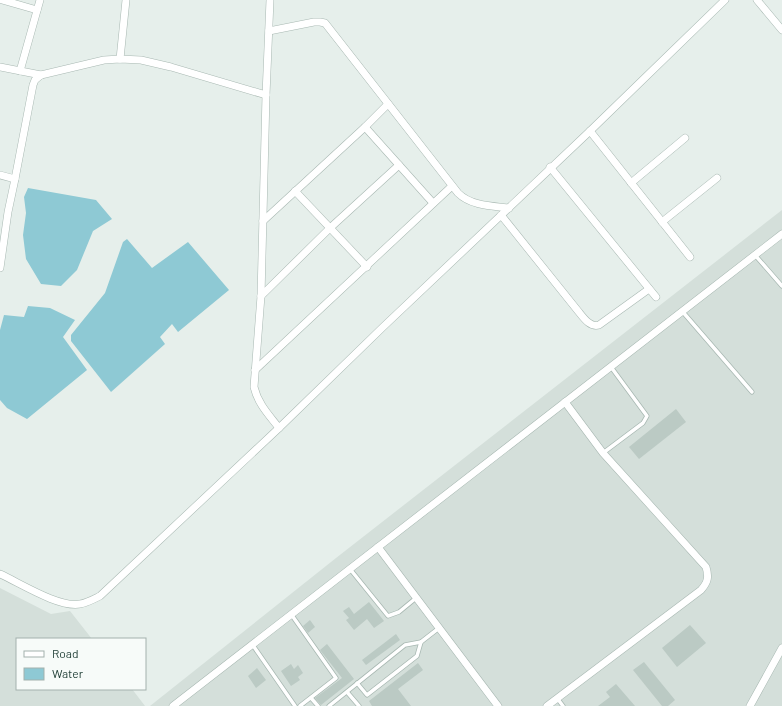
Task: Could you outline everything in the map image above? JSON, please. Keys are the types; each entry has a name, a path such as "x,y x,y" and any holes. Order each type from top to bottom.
{"street":[{"path":"2,0 37,10"},
{"path":"20,71 40,0"},
{"path":"120,59 126,0"},
{"path":"270,0 260,296 254,388 256,396 279,428"},
{"path":"0,574 58,602 70,605 90,601 100,596 279,428 383,326 590,131 725,0"},
{"path":"757,0 782,30"},
{"path":"269,31 314,22 325,23 462,197 480,204 509,208"},
{"path":"0,67 41,75 92,62 120,59 141,60 171,67 266,95"},
{"path":"0,268 4,211 15,179 33,84 41,75"},
{"path":"263,221 388,104"},
{"path":"365,127 433,203"},
{"path":"590,131 690,257"},
{"path":"631,183 685,138"},
{"path":"260,296 330,228 399,165"},
{"path":"550,168 656,296"},
{"path":"0,175 15,179"},
{"path":"662,222 717,178"},
{"path":"255,370 452,186"},
{"path":"295,190 367,267"},
{"path":"501,215 578,311 596,327 649,289"},
{"path":"173,706 782,234"},
{"path":"547,706 701,590 707,582 708,573 706,567 603,453 565,402"},
{"path":"378,547 498,706"},
{"path":"750,706 782,648"}],"lane":[{"path":"755,255 782,286"},
{"path":"682,311 752,392"},
{"path":"603,453 643,423 646,418 646,412 611,367"},
{"path":"350,569 388,616 399,612 416,598"},
{"path":"291,614 336,678 300,706"},
{"path":"329,706 405,645 421,642 439,628"},
{"path":"357,684 367,695 417,656 421,642"},
{"path":"252,644 294,706"},
{"path":"347,692 359,706"},
{"path":"311,698 318,706"},
{"path":"557,698 563,706"}],"shaded area":[{"path":"782,210 782,706 150,706 336,558"},
{"path":"0,588 51,614 70,611 91,638 16,638 16,690 133,690 145,706 0,706"}],"water":[{"path":"28,188 96,200 112,219 93,231 77,270 61,286 41,284 26,259 23,235 26,213 24,197"},
{"path":"127,239 152,268 188,242 229,290 178,332 172,324 160,337 165,344 111,392 71,341 71,335 105,293 123,242"},
{"path":"28,306 50,308 75,320 63,337 87,370 27,419 7,408 0,400 0,330 4,315 24,317"}],"building":[{"path":"676,409 686,422 639,459 629,447"},
{"path":"369,602 384,621 374,628 367,619 354,630 346,620 349,618 343,611 349,607 354,614"},
{"path":"310,620 315,627 308,633 303,626"},
{"path":"690,625 706,643 677,667 662,648"},
{"path":"396,634 400,640 366,665 362,660"},
{"path":"327,644 354,679 321,705 315,698 342,678 320,650"},
{"path":"644,662 675,700 668,706 662,706 633,670"},
{"path":"418,663 423,670 398,689 411,706 372,706 369,701"},
{"path":"291,664 294,669 298,665 303,673 298,677 300,680 291,686 281,671"},
{"path":"257,668 266,680 256,688 248,676"},
{"path":"616,684 635,706 598,706 610,697 606,692"}]}
